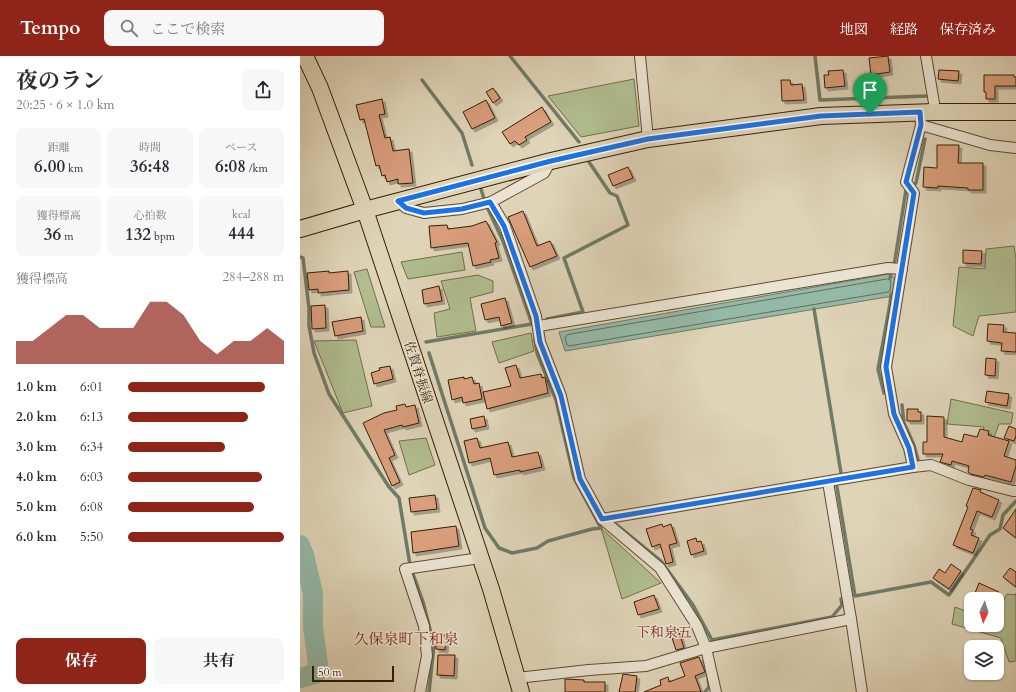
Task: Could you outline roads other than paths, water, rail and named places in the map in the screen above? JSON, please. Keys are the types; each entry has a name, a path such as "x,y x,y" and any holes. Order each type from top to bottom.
{"main road":[{"name":"佐賀脊振線","path":"305,56 320,88 365,210 480,558 519,685"},
{"path":"300,229 398,201 551,161 648,139 821,116 925,116 1016,112"}],"street":[{"path":"640,56 648,139"},
{"path":"913,467 909,448 894,414 886,367 914,193 906,182 925,116 934,103 926,56"},
{"path":"925,116 990,145 1016,148"},
{"path":"398,201 406,208 424,213 462,209 490,202 544,173 551,161"},
{"path":"490,202 504,226 536,316 539,326 540,342 561,396 580,479 602,519 660,568 697,626 706,648 716,692"},
{"path":"539,326 888,268 902,269"},
{"path":"602,519 931,465 969,480 1014,491"},
{"path":"828,482 862,692"},
{"path":"420,692 427,656 424,626 405,569 480,558"},
{"path":"519,685 589,670 646,666 706,648 851,619"}],"water":[{"path":"889,274 896,279 893,296 565,351 559,332"}],"waterway":[{"path":"510,56 579,142"},
{"path":"815,56 820,100 926,96"},
{"path":"422,80 462,133 472,165"},
{"path":"890,278 895,260 906,190 916,183 925,139"},
{"path":"547,319 583,312 564,258 628,225 617,196 610,193 589,162"},
{"path":"481,189 484,199"},
{"path":"426,342 532,324 503,241 488,209"},
{"path":"300,257 303,258 309,308 309,326 314,353 329,394 389,487 399,498 410,565"},
{"path":"884,393 878,369 891,294"},
{"path":"814,309 841,473"},
{"path":"429,353 485,528 499,548 512,553 537,548 548,541 601,528 574,478 556,400 537,353 535,340"},
{"path":"902,405 904,423 914,445 918,460"},
{"path":"837,487 855,596 931,582 949,595 990,535 1000,529 1003,515 1016,501"},
{"path":"617,525 661,561 693,605 712,640 832,617 842,605 841,599"},
{"path":"300,545 304,555 313,593 313,627 318,664 315,674 300,678"},
{"path":"413,574 423,602 434,645 429,692"},
{"path":"705,692 709,687 708,676"}],"district":[{"name":"下和泉五","path":"664,632"},
{"name":"久保泉町下和泉","path":"406,639"}]}
